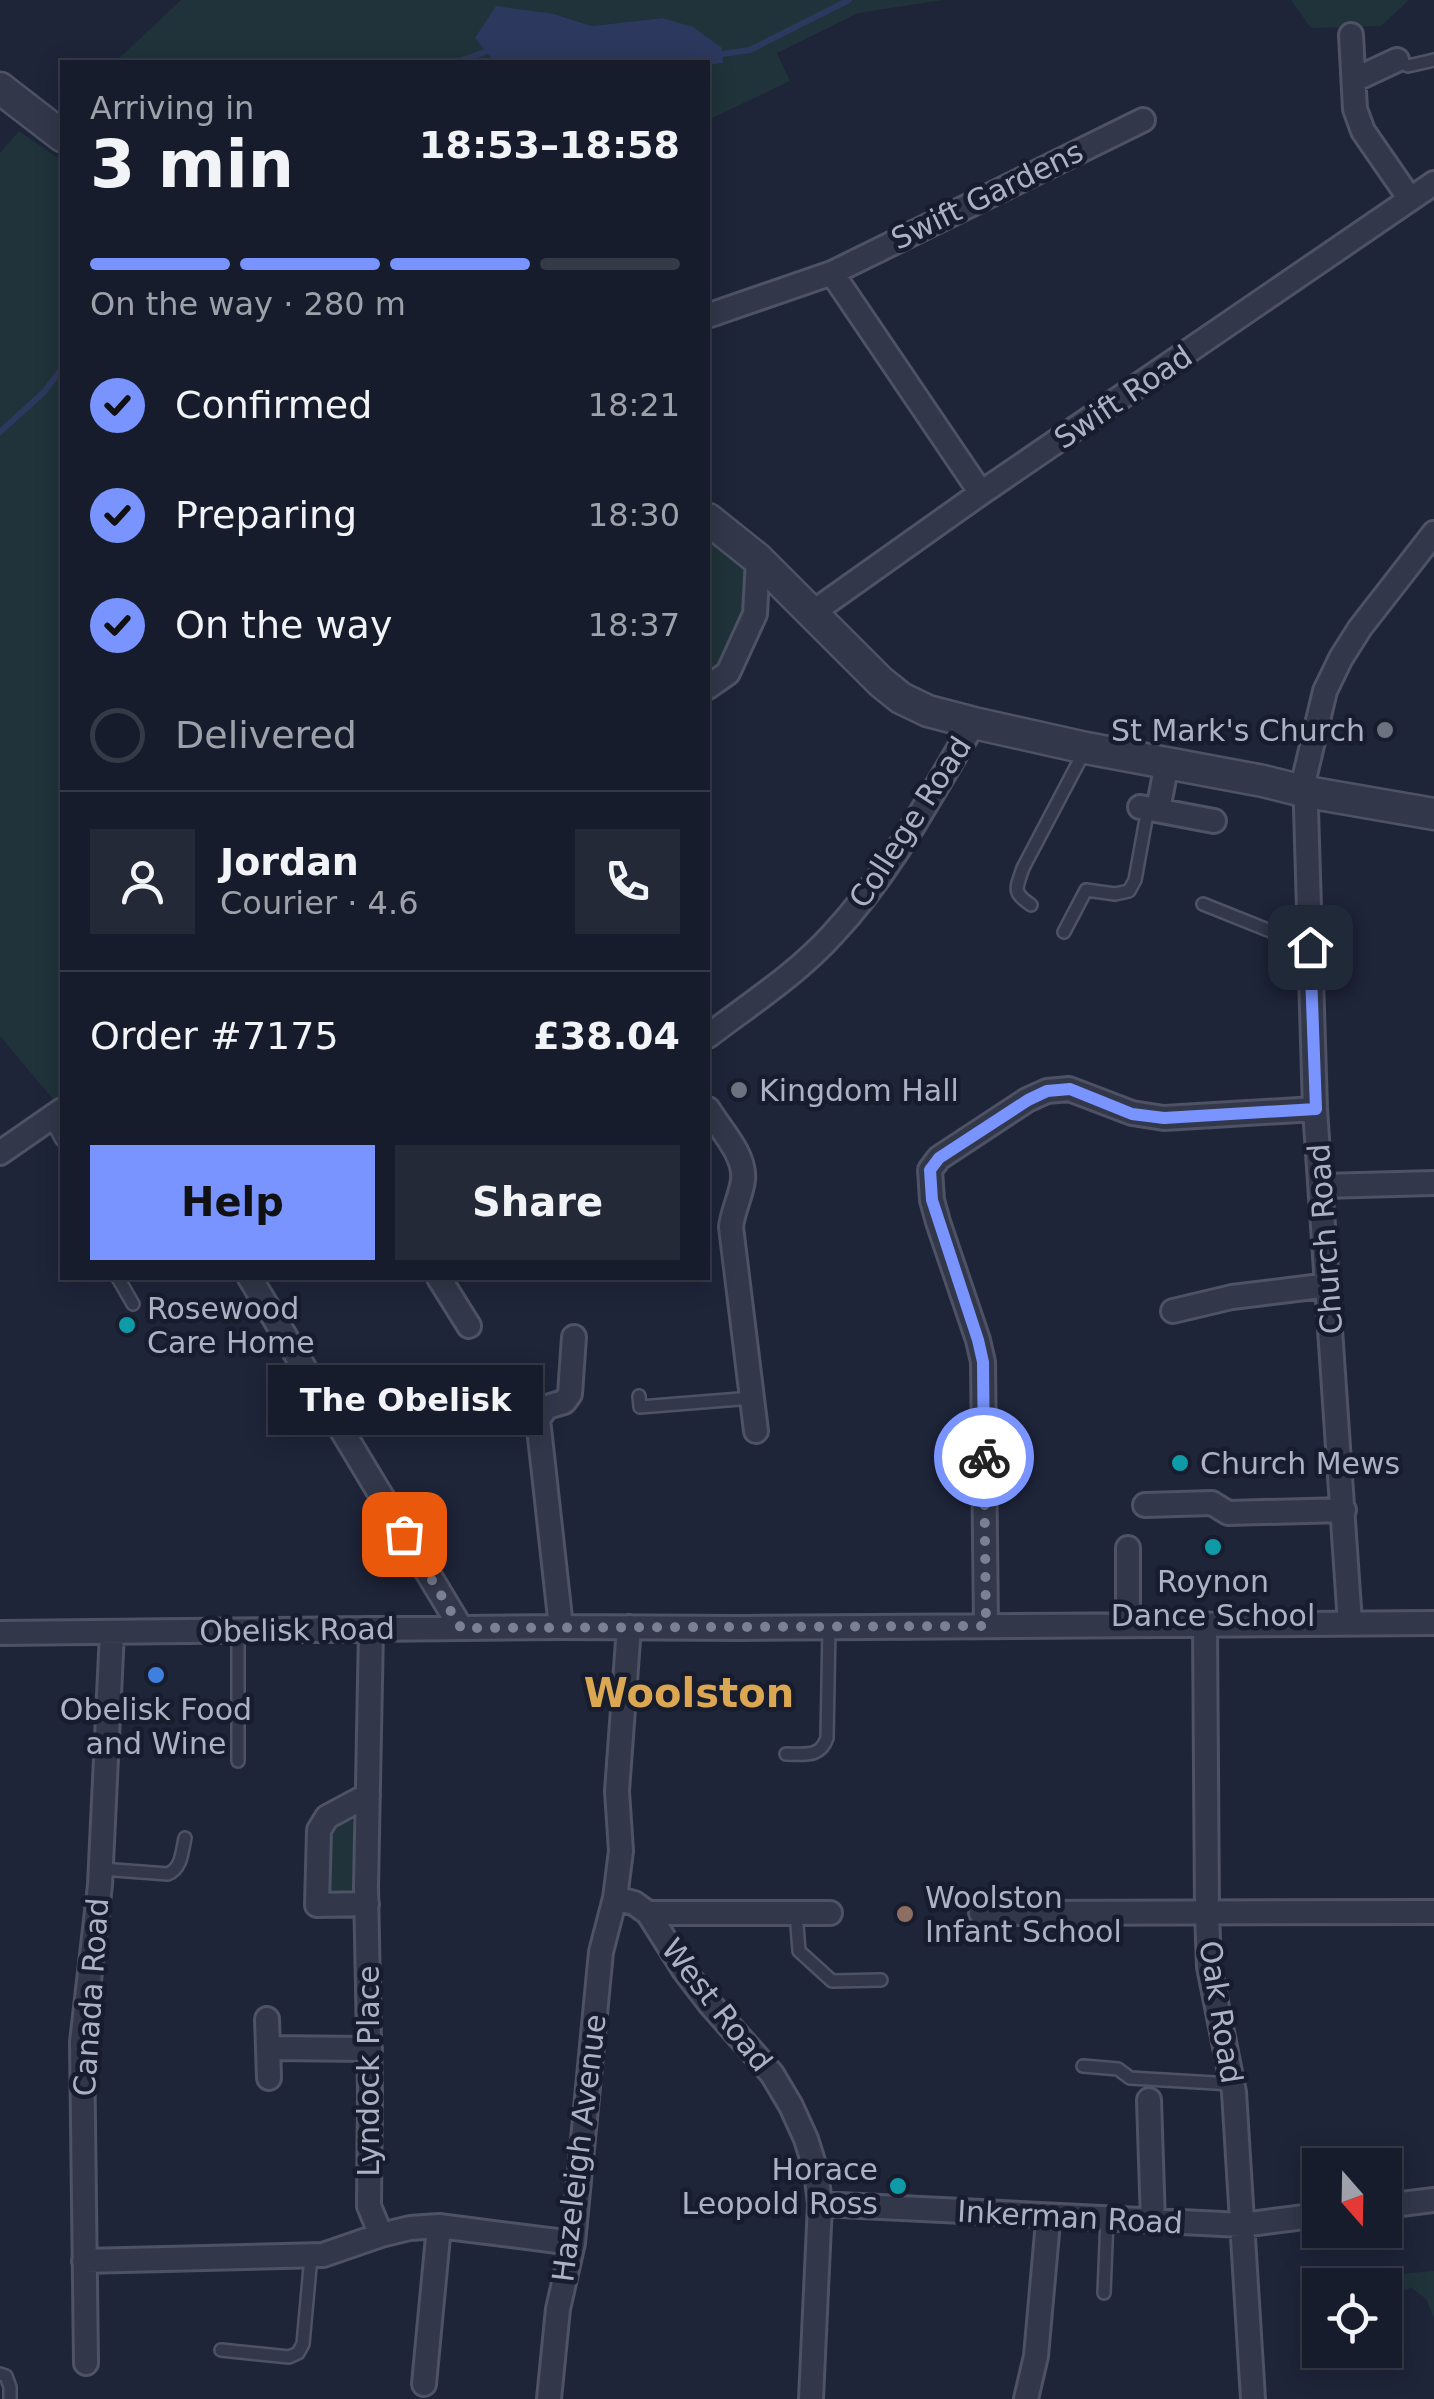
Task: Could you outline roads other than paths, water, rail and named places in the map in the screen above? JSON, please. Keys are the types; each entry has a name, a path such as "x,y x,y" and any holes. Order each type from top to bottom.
{"street":[{"path":"1351,35 1355,110 1363,131 1410,199"},
{"path":"1354,80 1397,60"},
{"path":"0,88 60,134"},
{"name":"Swift Gardens","path":"710,315 832,272 1143,120"},
{"name":"Swift Road","path":"812,613 1434,183"},
{"path":"832,272 981,493"},
{"path":"710,522 758,559 881,682 901,698 928,711 1086,748 1434,814"},
{"name":"Church Road","path":"1350,1623 1316,1109 1305,775 1325,691 1360,628 1434,532"},
{"path":"710,686 728,673 755,614 758,559"},
{"name":"College Road","path":"710,1034 804,963 855,911 889,864 974,723"},
{"path":"1167,763 1148,809 1214,821"},
{"path":"986,1626 983,1362 932,1200 930,1170 939,1158 1047,1091 1070,1089 1132,1114 1164,1118 1316,1109"},
{"path":"710,1112 742,1166 743,1181 731,1226 756,1431"},
{"path":"0,1154 56,1114"},
{"path":"1322,1186 1434,1183"},
{"path":"251,1280 461,1628"},
{"path":"440,1280 469,1326"},
{"path":"1172,1311 1328,1284"},
{"path":"561,1626 538,1420 547,1407 564,1402 570,1394 574,1337"},
{"path":"1145,1505 1212,1503 1228,1513 1344,1510"},
{"path":"1128,1548 1128,1626"},
{"name":"Obelisk Road","path":"0,1633 561,1626 1434,1624"},
{"name":"Oak Road","path":"1205,1625 1210,1966 1232,2084 1253,2399"},
{"path":"616,1898 621,1851 617,1791 628,1626"},
{"name":"Lyndock Place","path":"371,1630 366,1904 369,2206 381,2235"},
{"name":"Canada Road","path":"86,2363 82,2042 100,1869 112,1632"},
{"path":"366,1904 317,1905 319,1830 328,1817 368,1795"},
{"name":"West Road","path":"616,1898 634,1903 648,1913 710,2004 772,2074 806,2139 816,2171 820,2204 810,2399"},
{"name":"Hazeleigh Avenue","path":"549,2399 558,2309 573,2243 602,1952 616,1898"},
{"path":"981,1913 1434,1912"},
{"path":"648,1913 830,1913"},
{"path":"267,2020 269,2078"},
{"path":"268,2048 370,2050"},
{"path":"1149,2100 1153,2222"},
{"path":"1402,2204 1434,2200"},
{"name":"Inkerman Road","path":"820,2204 1242,2225 1302,2217"},
{"path":"84,2261 322,2255 381,2235 440,2226 573,2243"},
{"path":"424,2384 440,2226"},
{"path":"1026,2399 1036,2356 1047,2233"}],"lane":[{"path":"1397,60 1408,66 1434,60"},
{"path":"1031,904 1018,896 1016,888 1023,868 1086,748"},
{"path":"1064,932 1086,890 1129,892 1135,880 1148,809"},
{"path":"1202,904 1310,947"},
{"path":"119,1280 133,1304"},
{"path":"642,1422 640,1402 752,1398"},
{"path":"786,1754 816,1754 824,1748 829,1627"},
{"path":"238,1632 238,1761"},
{"path":"100,1869 168,1874 176,1871 185,1838"},
{"path":"796,1914 799,1951 832,1982 881,1980"},
{"path":"1084,2066 1118,2069 1130,2078 1232,2084"},
{"path":"1104,2294 1106,2220"},
{"path":"221,2350 289,2357 298,2354 303,2344 311,2256"},
{"path":"0,2374 6,2376 10,2399"}],"water":[{"path":"496,6 554,14 592,26 662,18 693,27 722,48 723,63 492,60 475,38"}],"waterway":[{"path":"722,54 750,50 849,0"},
{"path":"463,60 485,52"},
{"path":"0,432 44,392 60,371"}],"place":[{"name":"St Mark's Church","path":"1385,730"},
{"name":"Kingdom Hall","path":"739,1090"},
{"name":"Rosewood Care Home","path":"127,1325"},
{"name":"Church Mews","path":"1180,1463"},
{"name":"The Obelisk","path":"404,1534"},
{"name":"Roynon Dance School","path":"1213,1547"},
{"name":"Obelisk Food and Wine","path":"156,1675"},
{"name":"Woolston Infant School","path":"905,1914"},
{"name":"Horace Leopold Ross","path":"898,2186"}],"district":[{"name":"Woolston","path":"689,1693"}]}
